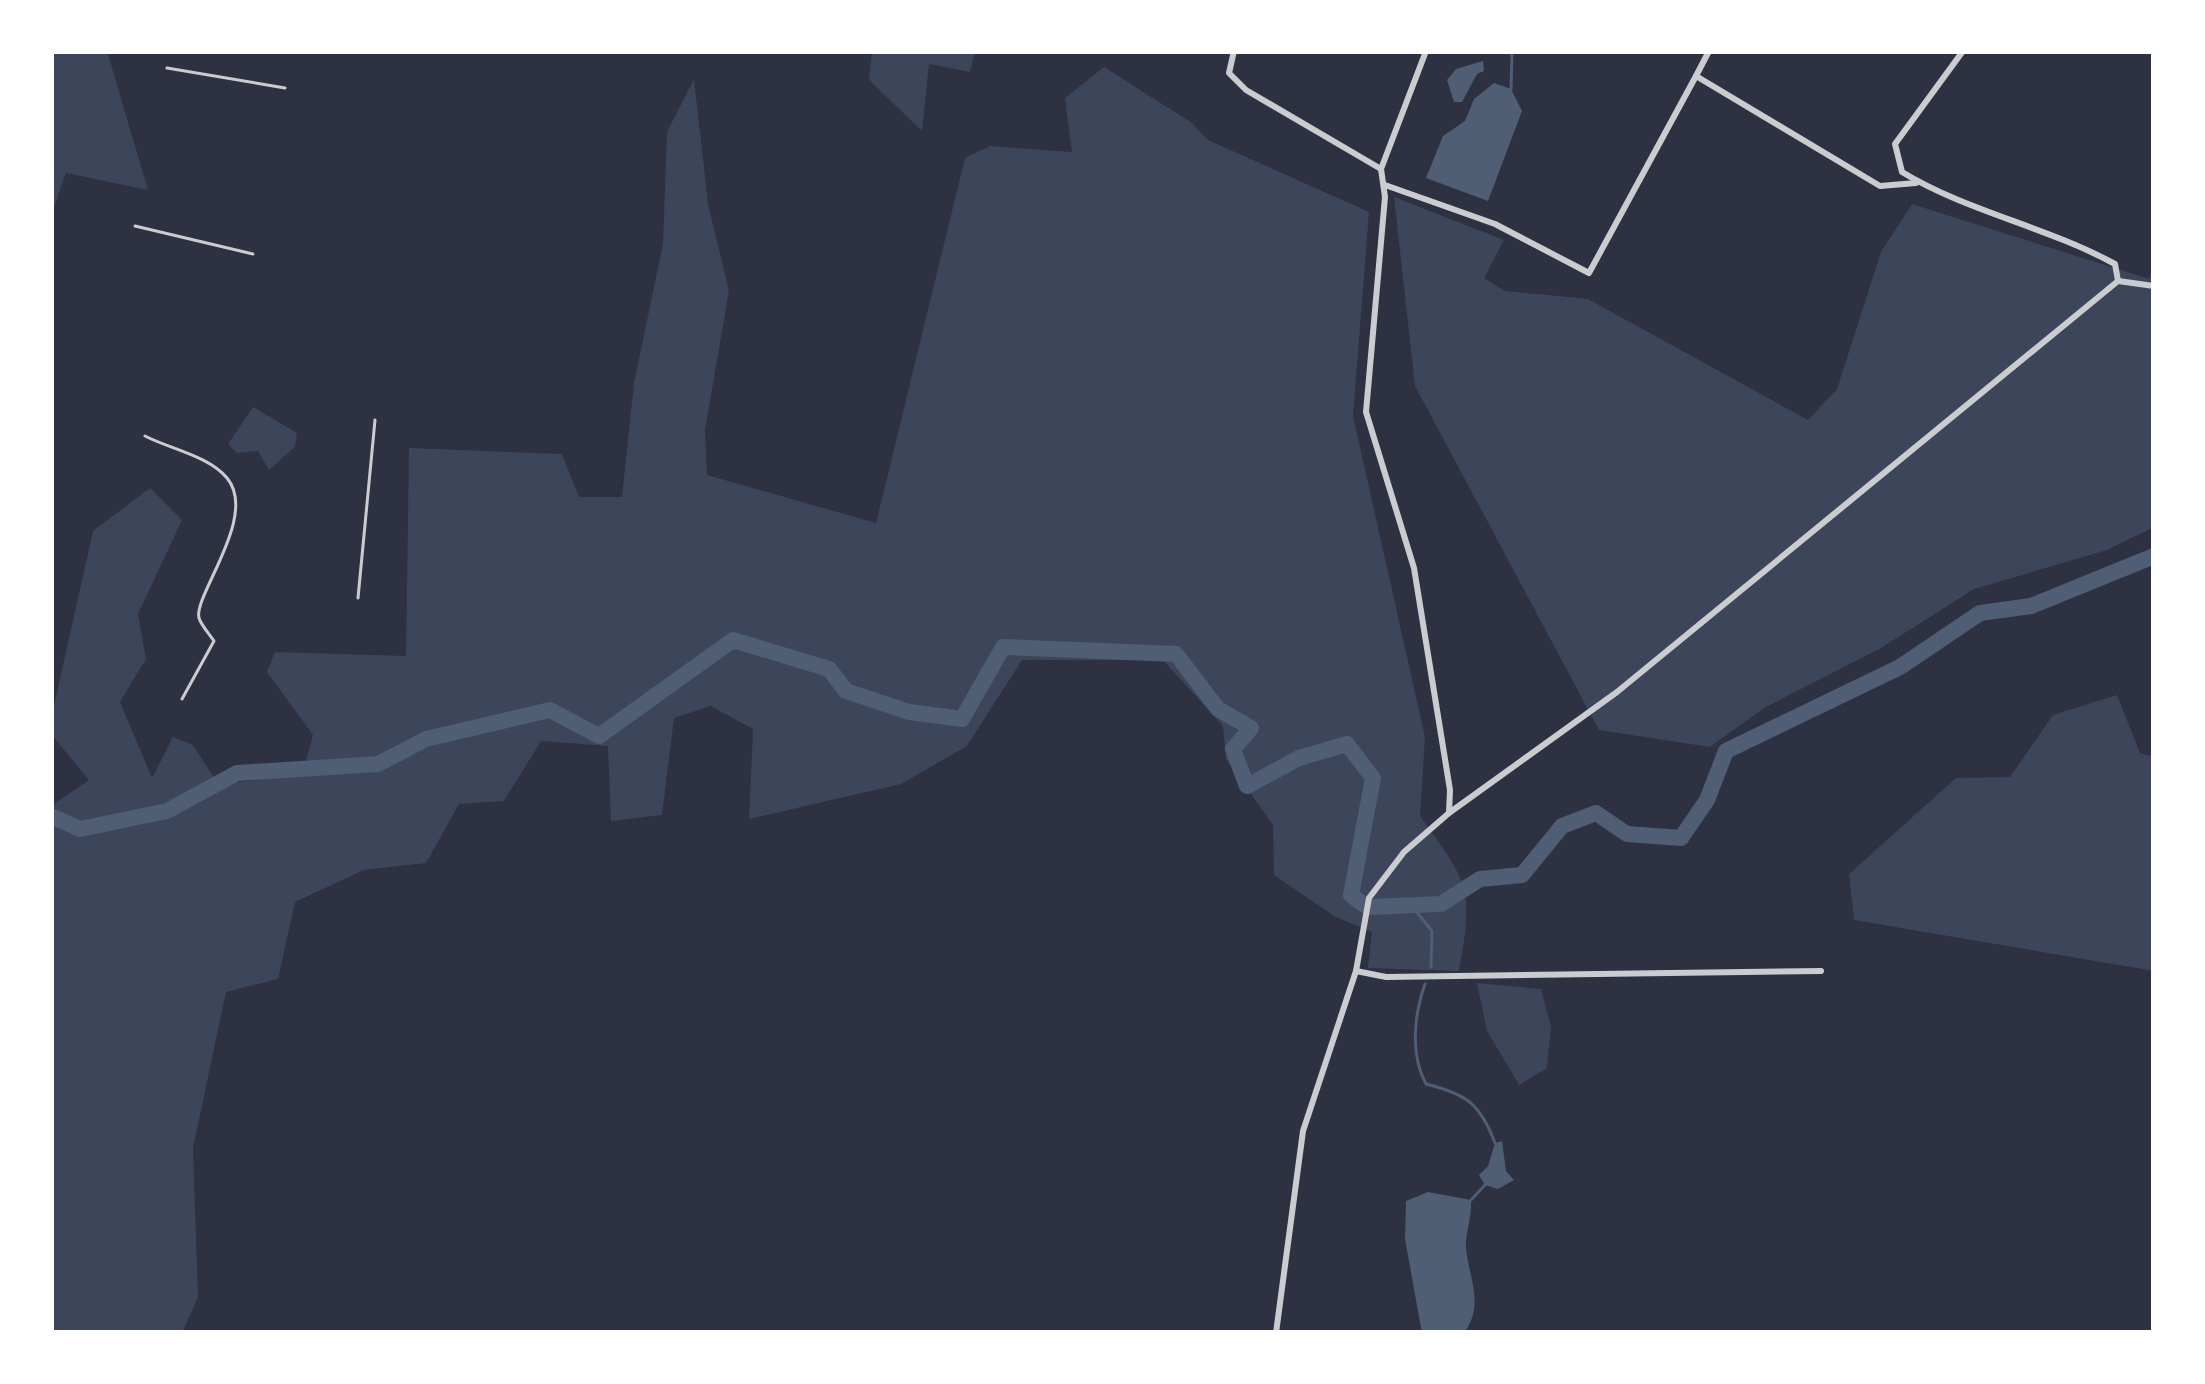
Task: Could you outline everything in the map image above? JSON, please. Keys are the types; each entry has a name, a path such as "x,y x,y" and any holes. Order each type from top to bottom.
{"street":[{"path":"1234,51 1229,73 1246,90 1381,169"},
{"path":"1426,51 1381,169 1366,412 1414,568 1446,740 1449,813"},
{"path":"1383,184 1495,224 1589,273 1708,51"},
{"path":"1963,51 1894,144 1902,172 1920,183 2058,233 2115,265 2118,281"},
{"path":"1696,76 1880,186 1920,183"},
{"path":"1276,1332 1303,1131 1356,971 1370,898 1404,852 1449,813 1617,692 2118,281 2154,286"},
{"path":"1356,971 1386,976 1821,971"}],"lane":[{"path":"167,68 285,88"},
{"path":"135,226 253,254"},
{"path":"358,598 376,420"},
{"path":"145,436 214,467 230,481 237,501 220,568 199,608 199,619 214,641 182,699"}],"shaded area":[{"path":"51,51 107,51 148,190 66,173 51,215"},
{"path":"872,51 975,51 970,72 929,64 922,131 869,80"},
{"path":"1483,61 1484,71 1477,74 1462,102 1454,102 1447,80 1456,69"},
{"path":"1104,67 1192,123 1208,140 1369,212 1353,416 1425,737 1420,816 1464,888 1466,921 1459,971 1368,968 1372,932 1334,916 1274,875 1273,825 1226,759 1223,726 1163,660 1022,660 967,746 901,784 749,819 753,729 711,706 674,718 662,815 611,821 608,746 541,741 504,801 459,804 426,863 364,870 295,902 278,979 226,992 193,1148 198,1297 182,1333 51,1333 51,806 89,780 51,734 51,719 93,531 150,488 182,520 138,614 146,659 120,702 152,778 173,737 193,745 218,784 302,775 313,735 267,672 275,652 406,656 409,448 562,454 579,497 622,497 634,383 663,244 667,132 694,79 708,204 729,291 705,430 707,475 876,523 965,158 990,146 1072,152 1065,98"},
{"path":"1494,83 1511,89 1522,111 1488,201 1426,178 1443,136 1465,121 1474,99"},
{"path":"1394,197 1504,240 1484,278 1505,291 1588,299 1808,420 1837,389 1881,252 1912,204 2149,279 2154,265 2154,527 2107,550 1974,589 1881,648 1764,708 1710,747 1599,730 1415,386"},
{"path":"253,407 297,433 295,447 269,470 258,451 237,453 228,444"},
{"path":"2117,695 2140,753 2154,757 2154,971 1854,920 1849,874 1956,778 2010,777 2053,715"},
{"path":"1477,983 1541,989 1551,1027 1547,1068 1519,1085 1487,1031"},
{"path":"1502,1141 1506,1171 1514,1180 1498,1189 1485,1185 1479,1175 1488,1166 1495,1143"},
{"path":"1428,1192 1471,1200 1466,1248 1475,1302 1464,1333 1422,1333 1405,1239 1406,1201"}],"waterway":[{"path":"1511,89 1512,51"},
{"path":"1370,907 1441,904 1480,879 1522,875 1562,826 1596,813 1627,834 1681,838 1707,800 1726,751 1900,667 1980,613 2031,606 2154,556"},
{"path":"51,816 80,829 167,811 237,773 378,764 426,739 550,710 599,736 733,640 829,669 846,691 909,712 962,719 1003,647 1176,654 1218,709 1251,728 1233,749 1247,786 1299,758 1347,744 1373,778 1351,895 1364,905"},
{"path":"1411,905 1432,931 1431,967"},
{"path":"1425,984 1415,1035 1421,1073 1426,1084 1470,1102 1484,1118 1495,1143"},
{"path":"1471,1200 1485,1185"}]}
